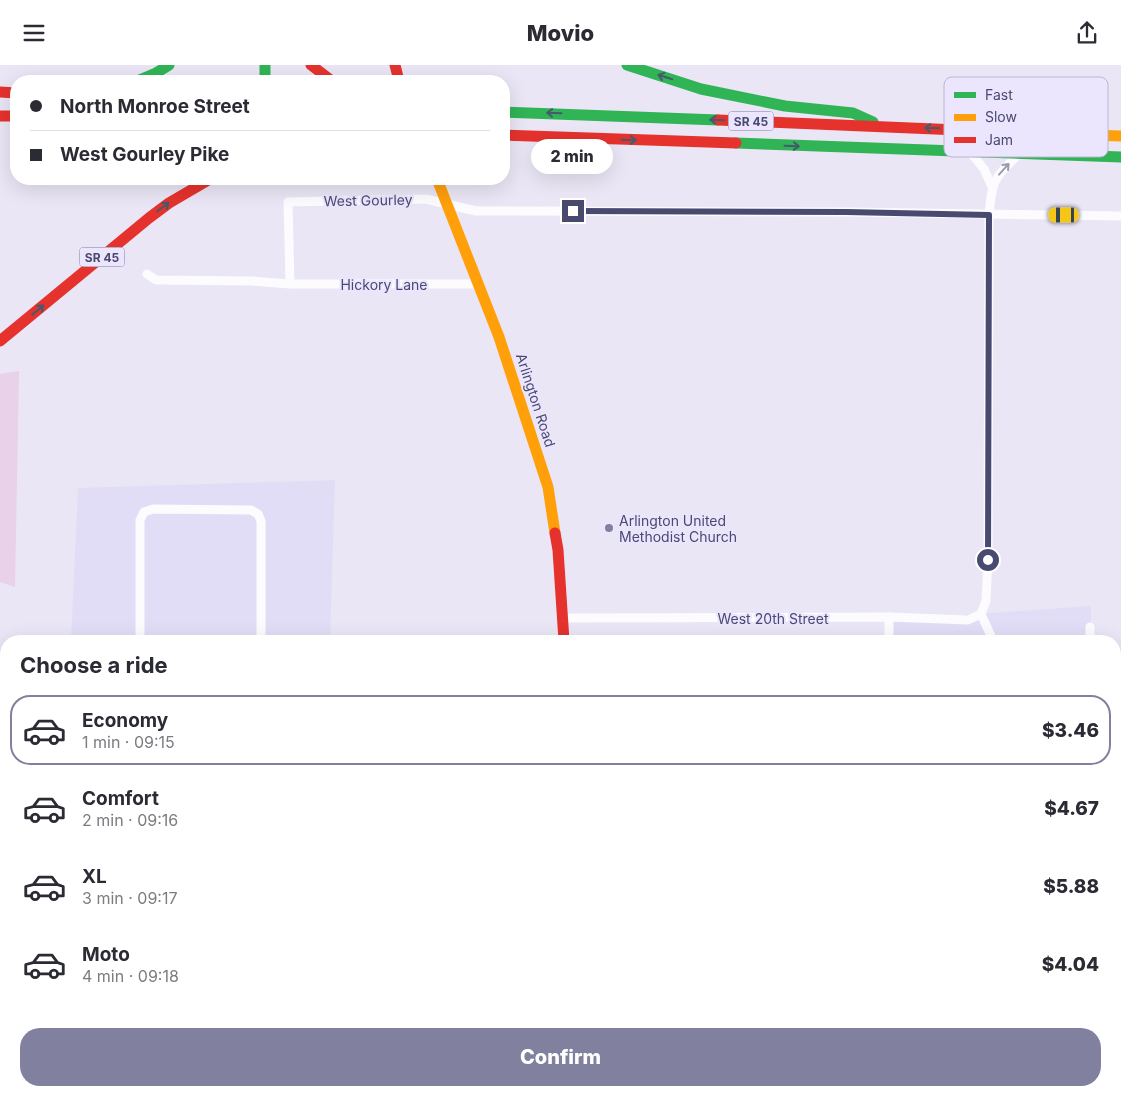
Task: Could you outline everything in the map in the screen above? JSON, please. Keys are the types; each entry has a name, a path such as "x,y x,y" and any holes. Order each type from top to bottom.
{"main road":[{"path":"151,75 169,65"},
{"path":"311,65 324,75"},
{"path":"627,65 701,89 785,106 853,113 882,126"},
{"name":"SR 45","path":"510,111 944,129"},
{"name":"SR 45","path":"1108,135 1121,136"},
{"path":"1108,141 1121,136"},
{"name":"SR 45","path":"510,137 944,150"},
{"name":"SR 45","path":"1108,157 1121,157"},
{"name":"SR 45","path":"0,341 169,203 200,185"},
{"name":"Arlington Road","path":"439,185 502,345 548,487 558,550 564,635"}],"street":[{"path":"975,157 984,169 992,187"},
{"path":"991,635 981,614 986,601 988,560 989,215 992,187 1000,172 1016,157"},
{"name":"West Gourley","path":"290,283 288,202 426,199 476,211 1121,215"},
{"name":"Hickory Lane","path":"147,274 156,280 290,283 477,283"},
{"path":"140,635 140,520 144,512 153,509 251,511 258,514 261,521 261,635"},
{"name":"West 20th Street","path":"563,618 889,617 968,620 981,614"},
{"path":"889,617 889,635"},
{"path":"1090,627 1090,635"}],"shaded area":[{"path":"19,371 15,587 0,582 0,374"},
{"path":"335,480 330,635 71,635 78,488"},
{"path":"1091,606 1091,635 892,635 892,620"}],"traffic: fast":[{"path":"151,75 169,65"},
{"path":"265,65 265,75"},
{"path":"627,65 701,89 785,106 853,113 873,122"},
{"path":"510,112 718,120"},
{"path":"736,143 944,151"},
{"path":"1108,157 1121,157"}],"traffic: slow":[{"path":"1108,136 1121,136"},
{"path":"439,185 499,337 548,487 555,533"}],"traffic: jam":[{"path":"311,65 324,75"},
{"path":"395,65 398,75"},
{"path":"0,92 10,93"},
{"path":"0,116 10,116"},
{"path":"718,120 944,129"},
{"path":"510,135 736,143"},
{"path":"0,341 149,218 169,203 200,185"},
{"path":"555,533 558,550 564,635"}],"place":[{"name":"Arlington United Methodist Church","path":"609,528"}],"route":[{"path":"573,211 846,212 989,215 988,560"}]}
